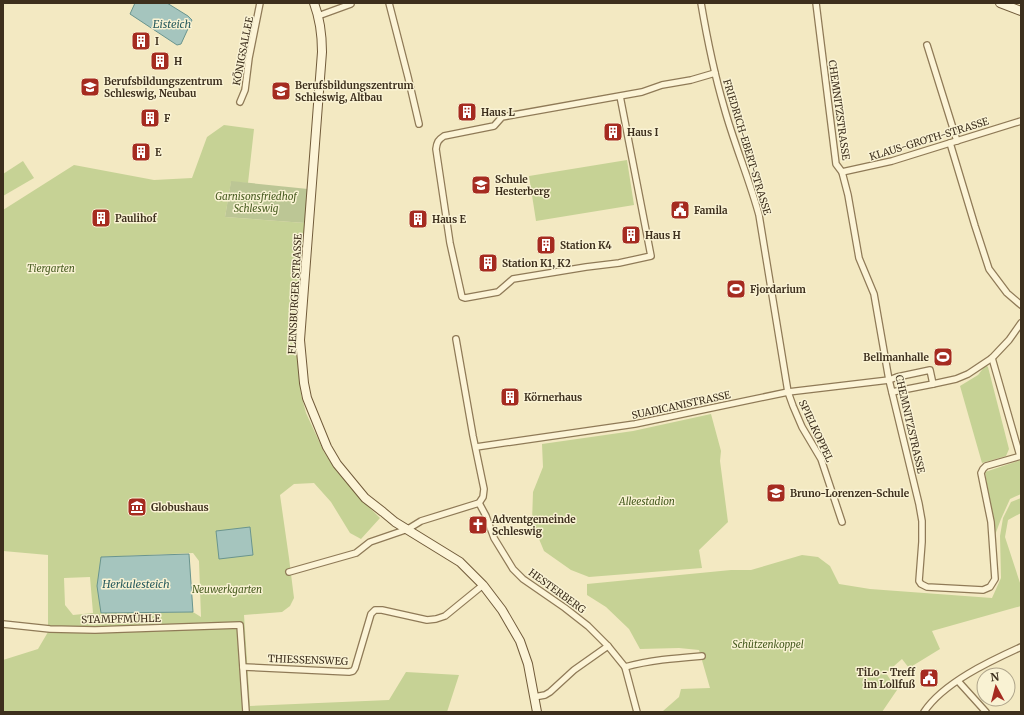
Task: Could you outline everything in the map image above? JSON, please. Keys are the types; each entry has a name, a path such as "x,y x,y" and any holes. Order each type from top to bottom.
{"street":[{"name":"KÖNIGSALLEE","path":"240,102 245,90 249,58 260,3"},
{"name":"FLENSBURGER STRASSE","path":"314,3 322,38 322,52 300,340 304,383 309,405 337,464 365,498 395,522 460,562 483,584 502,610 520,641 528,664 537,712"},
{"path":"318,16 351,3"},
{"path":"389,3 419,124"},
{"name":"FRIEDRICH-EBERT-STRASSE","path":"701,3 707,37 724,108 759,215 788,392"},
{"name":"CHEMNITZSTRASSE","path":"816,3 836,164 842,172 848,195 859,258 874,294 889,380 919,504 922,521 919,581 921,584 927,586 983,590 990,587 995,579 991,522 981,474 986,466 1020,456"},
{"path":"1000,3 1021,11"},
{"path":"927,45 957,141"},
{"path":"620,96 651,256 619,263 586,267 513,280 498,292 465,298 462,297 450,243 437,157 436,149 439,139 444,136 494,126 502,116 642,92 662,85 691,80 715,73"},
{"name":"KLAUS-GROTH-STRASSE","path":"842,172 892,161 1021,121"},
{"path":"950,143 989,269 1007,293 1021,305"},
{"path":"892,392 956,379 968,374 992,358 1009,340 1021,323"},
{"path":"289,572 356,553 370,542 408,529 421,521 478,503 483,497 484,489 456,339"},
{"path":"992,358 1020,456"},
{"name":"SUADICANISTRASSE","path":"476,447 635,424 788,392 889,380 930,370 933,384"},
{"name":"SPIELKOPPEL","path":"788,392 802,427 821,459 842,522"},
{"name":"HESTERBERG","path":"478,503 486,516 494,538 513,569 523,579 588,626 608,646 625,667 637,712"},
{"name":"THIESSENSWEG","path":"242,667 353,671 370,614 375,610 382,610 427,620 436,619 445,616 483,584"},
{"name":"STAMPFMÜHLE","path":"3,624 61,629 95,630 240,625 242,667"},
{"path":"534,697 546,695 574,670 608,646"},
{"path":"924,712 936,699 958,681 992,660 1021,646"},
{"path":"625,667 639,663 702,656"},
{"path":"242,667 246,712"},
{"path":"958,681 986,712"}],"green space":[{"path":"224,125 254,129 248,183 231,182 225,217 305,223 297,330 298,366 301,394 306,413 324,452 338,473 380,518 361,539 350,533 331,502 314,483 294,484 280,495 294,598 290,606 282,612 244,615 250,706 389,700 406,672 459,675 447,712 3,712 3,660 38,649 48,632 48,555 3,551 3,210 74,165 154,180 192,178 207,137","holes":["193,553 199,561 201,617 193,612 101,613 101,557","90,577 93,613 73,615 65,605 64,578"]},
{"path":"627,160 634,205 536,221 529,176"},
{"path":"23,161 34,178 3,196 3,174"},
{"name":"Garnisonsfriedhof Schleswig","path":"231,181 308,189 305,223 225,217"},
{"path":"985,366 988,367 1009,449 1006,456 982,463 960,386 978,375"},
{"name":"Alleestadion","path":"711,414 721,451 720,461 728,522 699,550 702,568 589,577 571,570 544,551 532,522 533,492 543,467 542,444 633,431"},
{"path":"1021,460 1021,494 1010,499 995,535 985,472"},
{"name":"Schützenkoppel","path":"1021,498 1021,513 1008,520 1005,537 1021,586 1021,606 932,631 940,649 909,668 902,659 886,673 897,690 882,712 663,712 679,697 681,689 710,688 699,650 679,648 640,649 629,629 606,607 587,595 587,584 731,570 751,570 802,555 818,557 830,566 839,584 870,589 992,598 1001,578 1000,536 1003,518 1011,502"}],"water":[{"name":"Eisteich","path":"135,3 167,3 188,16 192,20 181,44 177,45 130,14"},
{"path":"250,527 253,555 219,559 216,531"},
{"name":"Herkulesteich","path":"189,554 193,612 101,613 97,586 101,557"}],"place":[{"name":"I","path":"141,41"},
{"name":"H","path":"160,61"},
{"name":"Berufsbildungszentrum Schleswig, Neubau","path":"90,87"},
{"name":"Berufsbildungszentrum Schleswig, Altbau","path":"281,91"},
{"name":"Haus L","path":"467,112"},
{"name":"F","path":"150,118"},
{"name":"Haus I","path":"613,132"},
{"name":"E","path":"141,152"},
{"name":"Schule Hesterberg","path":"481,185"},
{"name":"Famila","path":"680,210"},
{"name":"Paulihof","path":"101,218"},
{"name":"Haus E","path":"418,219"},
{"name":"Haus H","path":"631,235"},
{"name":"Station K4","path":"546,245"},
{"name":"Station K1, K2","path":"488,263"},
{"name":"Fjordarium","path":"736,289"},
{"name":"Bellmanhalle","path":"943,357"},
{"name":"Körnerhaus","path":"510,397"},
{"name":"Bruno-Lorenzen-Schule","path":"776,493"},
{"name":"Globushaus","path":"137,507"},
{"name":"Adventgemeinde Schleswig","path":"478,525"},
{"name":"TiLo - Treff im Lollfuß","path":"929,678"}],"park label":[{"name":"Tiergarten","path":"51,268"},
{"name":"Neuwerkgarten","path":"227,589"}]}
